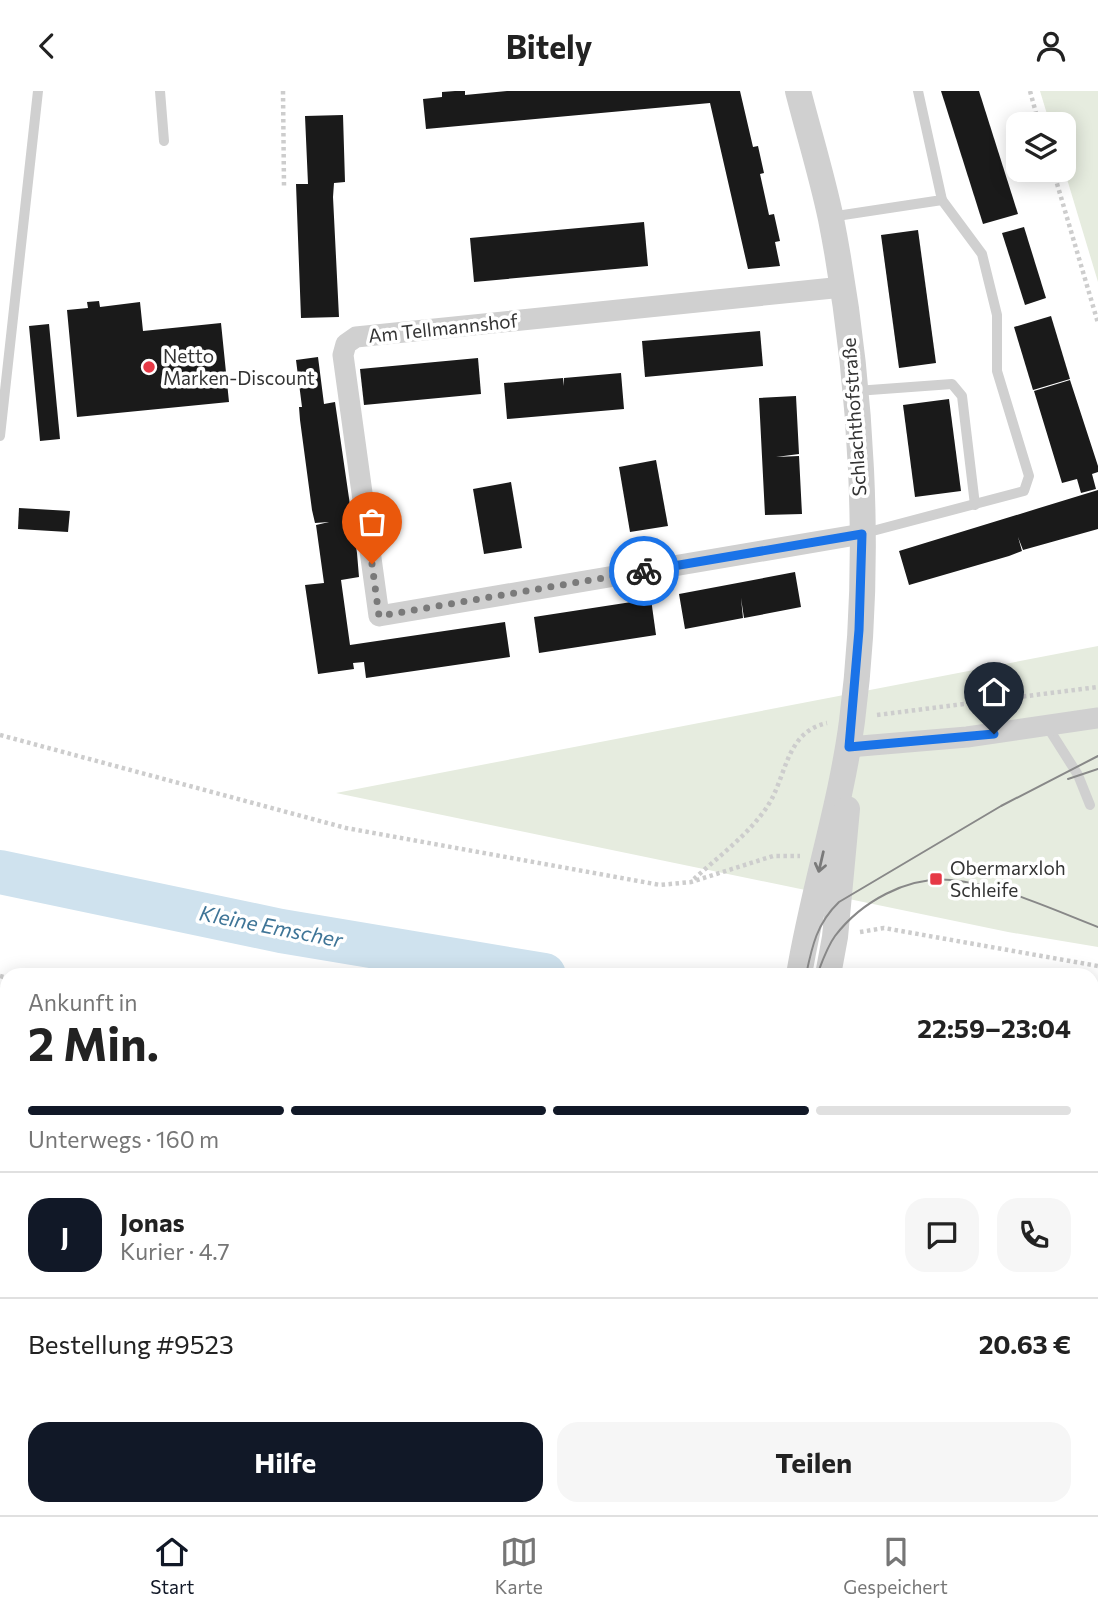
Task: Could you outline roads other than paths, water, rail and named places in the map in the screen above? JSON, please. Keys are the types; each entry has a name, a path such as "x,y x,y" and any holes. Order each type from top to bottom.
{"street":[{"name":"Schlachthofstraße","path":"798,91 830,217 843,287 854,391 862,534 846,824 829,968"},
{"name":"Am Tellmannshof","path":"843,287 355,337 346,344 343,355 379,616 862,534"},
{"path":"849,747 967,737 1098,718"},
{"name":"Schlachthofstraße","path":"800,968 822,859 849,747"}],"lane":[{"path":"0,436 38,91"},
{"path":"160,91 164,141"},
{"path":"862,534 1024,491 1029,476 997,371 997,315 982,254 942,199 918,91"},
{"path":"830,217 942,199"},
{"path":"854,391 952,384 962,395 975,505"},
{"path":"1047,726 1078,775 1090,805"}],"waterway":[{"name":"Kleine Emscher","path":"0,872 281,931 502,968"}],"tram line":[{"path":"808,968 820,927 839,902 1001,806 1098,756"},
{"path":"1068,779 1098,769"},
{"path":"820,968 832,940 858,912 886,894 918,882 969,882 1026,899 1098,927"}],"place":[{"name":"Netto Marken-Discount","path":"149,367"},
{"name":"Obermarxloh Schleife","path":"936,879"}]}
